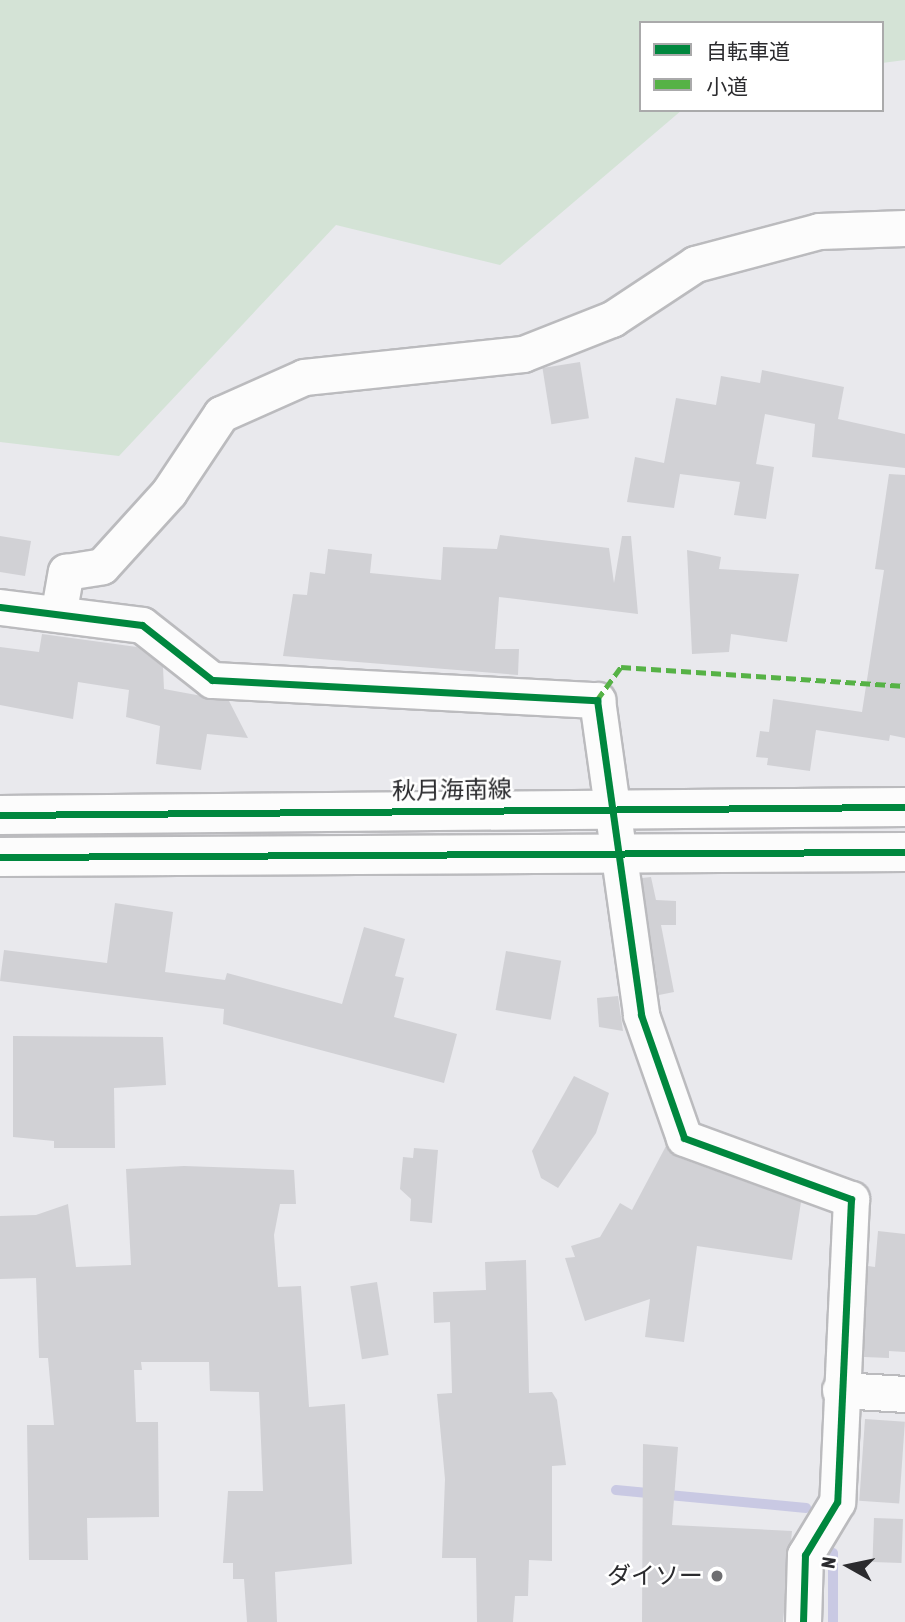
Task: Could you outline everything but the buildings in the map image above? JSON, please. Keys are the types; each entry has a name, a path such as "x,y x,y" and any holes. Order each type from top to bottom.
{"main road":[{"name":"秋月海南線","path":"0,815 905,807"},
{"path":"0,857 905,852"}],"street":[{"path":"59,610 66,572 102,566 169,492 221,414 304,377 523,354 612,319 695,264 819,231 905,229"},
{"path":"0,607 59,610 142,625 212,680 597,700 609,808 619,854 642,1015 684,1138 850,1199 837,1502 805,1555 803,1622"},
{"path":"840,1390 905,1394"}],"green space":[{"path":"0,0 905,0 905,60 884,63 884,21 639,21 639,112 680,112 500,265 336,225 119,456 0,442"}],"waterway":[{"path":"616,1490 806,1508"},
{"path":"833,1553 833,1622"}],"marked path":[{"path":"597,700 621,667 905,686"}],"cycle path":[{"path":"0,607 142,625 212,680 597,700 641,1015 684,1138 851,1199 837,1502 805,1555 803,1622"},
{"path":"0,815 905,807"},
{"path":"0,857 905,852"}],"place":[{"name":"ダイソー","path":"717,1576"}]}
